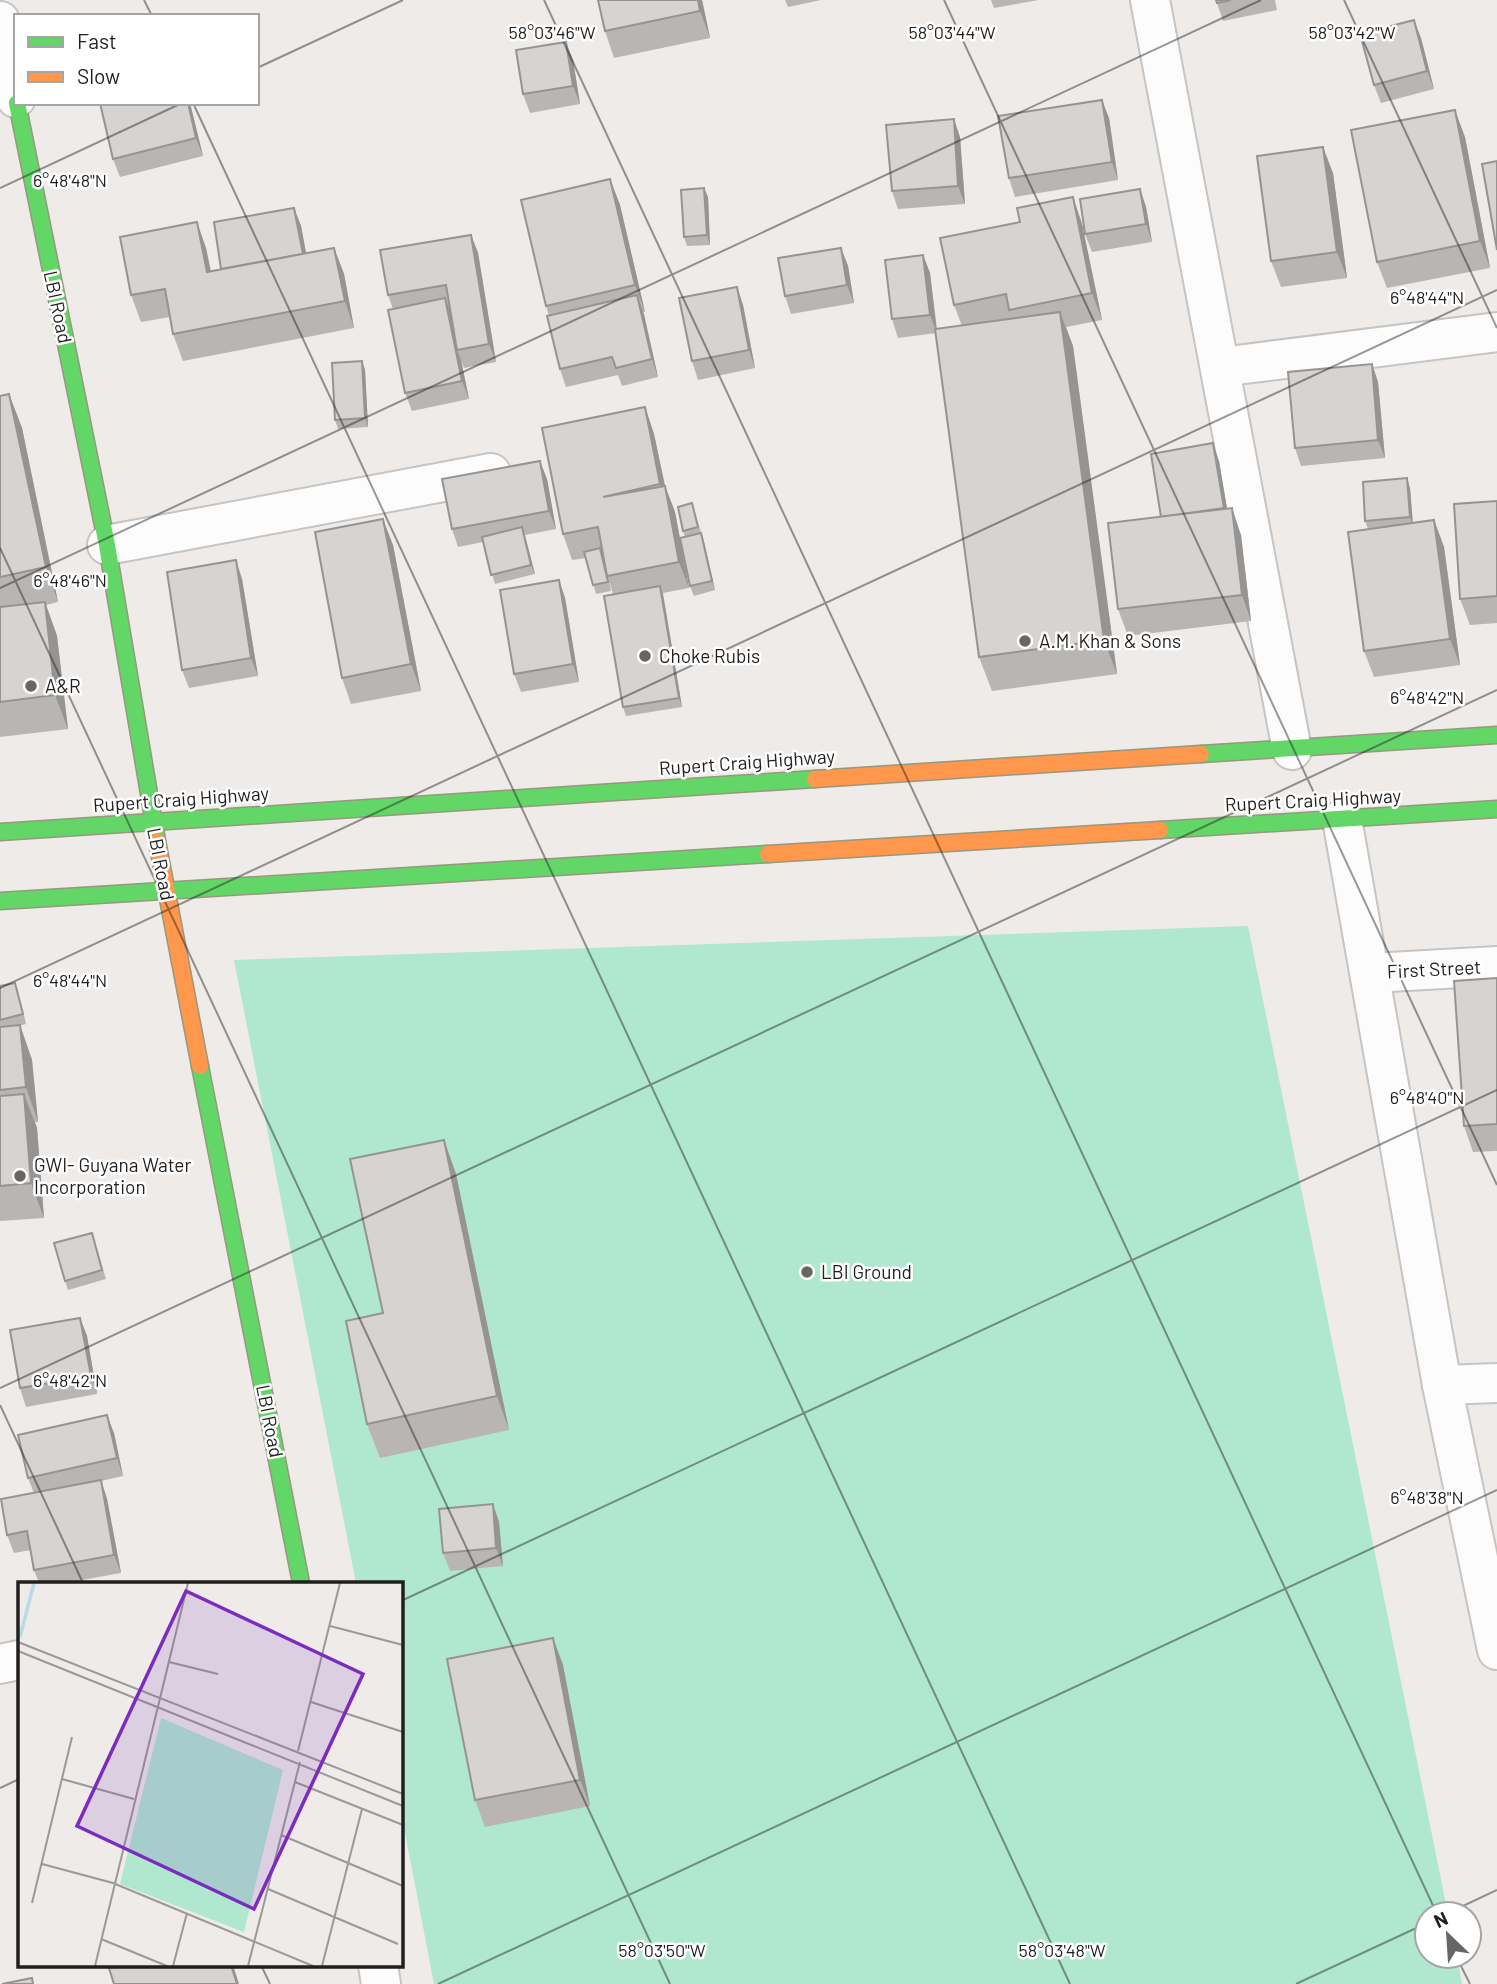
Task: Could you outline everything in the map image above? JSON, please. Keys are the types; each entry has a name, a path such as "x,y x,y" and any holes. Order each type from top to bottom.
{"main road":[{"name":"LBI Road","path":"17,105 107,545 153,822 301,1582"},
{"name":"Rupert Craig Highway","path":"0,832 1497,735"},
{"name":"Rupert Craig Highway","path":"0,901 1497,809"}],"street":[{"path":"1150,0 1292,750"},
{"path":"0,21 14,88"},
{"path":"1221,367 1497,332"},
{"path":"107,545 491,473"},
{"path":"1342,819 1442,1385 1497,1650"},
{"name":"First Street","path":"1371,973 1497,966"},
{"path":"1442,1385 1497,1383"},
{"path":"0,1664 18,1660"},
{"path":"378,1966 382,1984"}],"green space":[{"name":"LBI Ground","path":"1248,926 1445,1900 1413,1900 1413,1970 1460,1970 1462,1984 434,1984 402,1817 402,1582 356,1582 234,960"}],"building":[{"path":"598,0 698,0 700,11 605,31"},
{"path":"1414,20 1427,71 1374,85 1360,34"},
{"path":"566,42 573,86 523,94 516,50"},
{"path":"1102,100 1112,162 1009,178 998,116"},
{"path":"100,105 188,105 196,138 113,159"},
{"path":"1455,110 1480,241 1377,262 1351,130"},
{"path":"954,119 958,186 892,191 886,125"},
{"path":"1323,147 1337,252 1271,261 1257,156"},
{"path":"1497,161 1497,250 1482,164"},
{"path":"610,179 635,285 546,306 521,200"},
{"path":"704,188 707,235 684,237 681,190"},
{"path":"1140,189 1146,224 1085,234 1080,199"},
{"path":"1073,197 1092,293 1009,310 1006,294 954,305 940,238 1020,222 1017,208"},
{"path":"294,208 303,254 221,269 214,222"},
{"path":"197,222 207,272 334,248 345,301 173,334 165,289 131,295 120,237"},
{"path":"471,235 489,344 457,350 446,285 388,295 380,250"},
{"path":"841,248 847,285 785,296 778,258"},
{"path":"923,255 930,315 892,319 885,260"},
{"path":"737,287 749,350 692,361 679,298"},
{"path":"637,295 652,359 616,368 612,357 560,369 547,316"},
{"path":"445,298 462,381 405,393 388,310"},
{"path":"1060,312 1104,640 979,657 935,329"},
{"path":"362,361 365,418 335,420 332,363"},
{"path":"1372,364 1378,440 1295,448 1288,372"},
{"path":"9,394 46,567 0,577 0,396"},
{"path":"645,407 660,484 603,497 665,486 679,562 607,576 598,527 563,534 542,428"},
{"path":"1213,443 1224,508 1161,517 1151,454"},
{"path":"540,461 549,511 452,529 442,479"},
{"path":"1407,478 1410,517 1365,521 1363,482"},
{"path":"1497,501 1497,596 1460,599 1454,504"},
{"path":"692,503 698,527 683,531 678,507"},
{"path":"1232,508 1242,595 1118,609 1108,523"},
{"path":"383,519 411,664 342,678 315,532"},
{"path":"1434,520 1450,639 1364,651 1348,532"},
{"path":"522,527 531,565 491,575 482,537"},
{"path":"701,533 712,581 690,586 680,538"},
{"path":"600,548 608,582 593,585 584,552"},
{"path":"236,560 251,658 182,670 167,572"},
{"path":"559,580 573,664 514,674 500,590"},
{"name":"Choke Rubis","path":"660,586 679,698 623,707 604,596"},
{"path":"45,602 55,695 0,702 0,607"},
{"path":"1497,978 1497,1124 1464,1126 1454,981"},
{"path":"15,983 23,1014 0,1020 0,986"},
{"path":"20,1025 26,1087 0,1090 0,1027"},
{"path":"24,1094 31,1183 0,1186 0,1096"},
{"path":"444,1140 497,1396 367,1424 346,1321 383,1313 350,1159"},
{"path":"92,1233 102,1270 65,1281 54,1243"},
{"path":"80,1318 91,1376 20,1388 10,1330"},
{"path":"107,1415 117,1458 28,1478 18,1435"},
{"path":"101,1480 114,1555 34,1570 27,1531 7,1535 1,1499"},
{"path":"493,1504 496,1548 443,1553 439,1509"},
{"path":"553,1638 580,1780 475,1800 447,1659"},
{"path":"108,1966 231,1966 237,1984 114,1984"},
{"path":"32,1978 33,1984 2,1984"}],"traffic: fast":[{"path":"17,105 107,545 157,841"},
{"path":"1201,754 1497,735"},
{"path":"0,832 815,779"},
{"path":"1160,830 1497,809"},
{"path":"0,901 768,854"},
{"path":"200,1066 301,1582"}],"traffic: slow":[{"path":"815,779 1201,754"},
{"path":"768,854 1160,830"},
{"path":"157,841 200,1066"}],"place":[{"name":"A.M. Khan & Sons","path":"1025,641"},
{"name":"Choke Rubis","path":"645,656"},
{"name":"A&R","path":"31,686"},
{"name":"GWI- Guyana Water Incorporation","path":"20,1176"},
{"name":"LBI Ground","path":"807,1272"}]}
